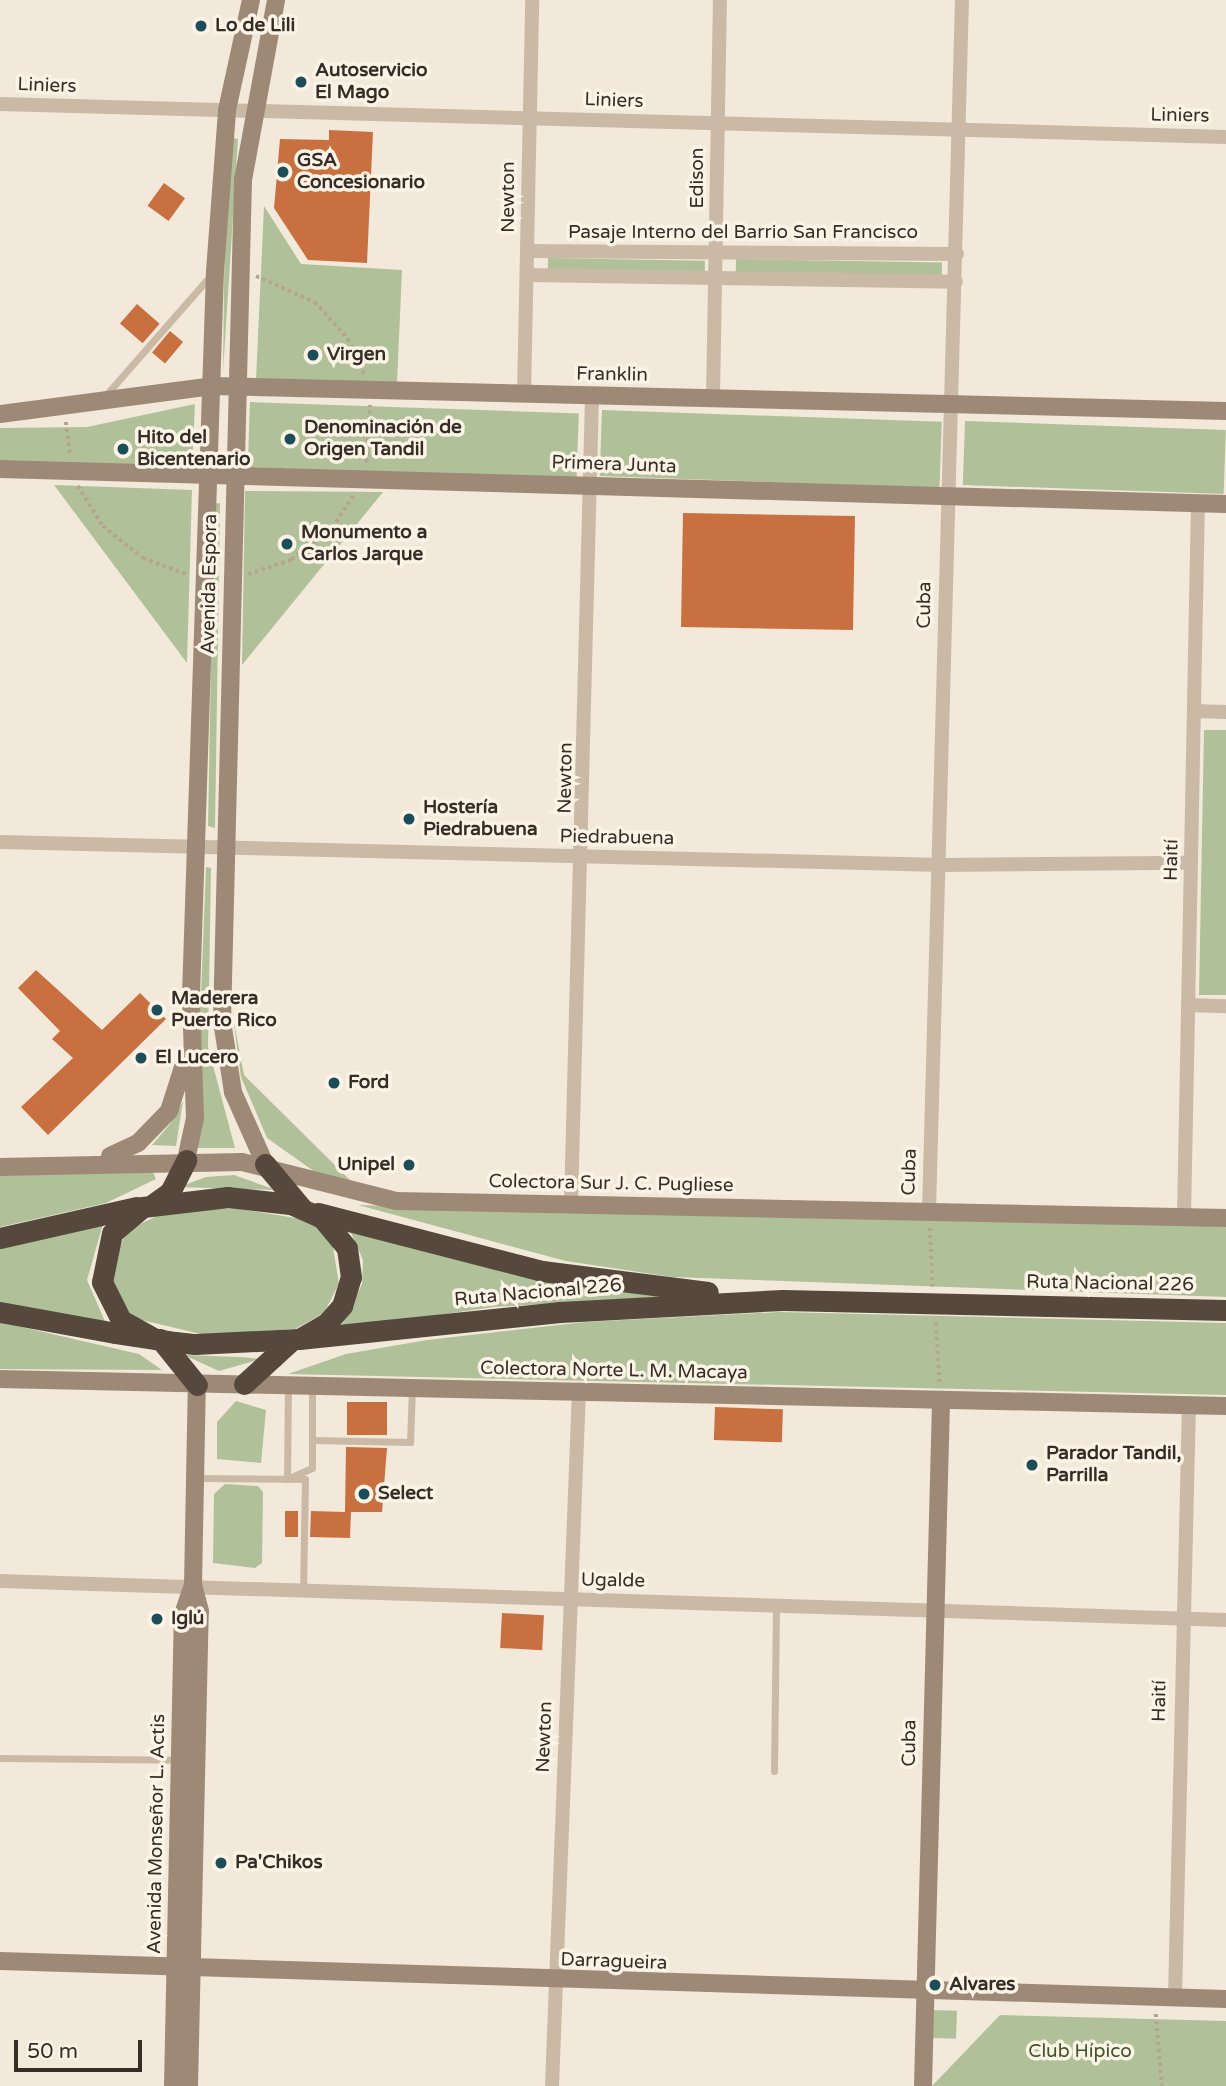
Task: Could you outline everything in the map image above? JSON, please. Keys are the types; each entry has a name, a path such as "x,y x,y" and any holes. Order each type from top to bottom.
{"highway":[{"path":"148,1205 170,1192 186,1160"},
{"path":"244,1384 295,1340 335,1314 351,1277 343,1240 305,1209 265,1164"},
{"name":"Ruta Nacional 226","path":"0,1238 148,1205 229,1197 305,1209 542,1271 783,1300"},
{"name":"Ruta Nacional 226","path":"148,1205 112,1233 102,1282 121,1320 157,1339"},
{"name":"Ruta Nacional 226","path":"0,1312 157,1339 218,1345 295,1340 560,1312 783,1300 1226,1310"},
{"path":"157,1339 197,1384"}],"main road":[{"name":"Avenida Espora","path":"186,1160 195,1118 190,1026 194,847 215,271 227,110 251,0"},
{"name":"Avenida Espora","path":"265,1164 233,1092 224,1045 235,387 251,111 276,0"},
{"name":"Franklin","path":"0,414 98,405 212,386 1226,411"},
{"name":"Primera Junta","path":"0,469 1226,504"},
{"path":"97,1161 138,1143 169,1111 180,1087 190,1026"},
{"name":"Colectora Sur J. C. Pugliese","path":"0,1167 97,1161 186,1160 265,1164 396,1200 1226,1218"},
{"name":"Colectora Norte L. M. Macaya","path":"0,1379 1226,1406"},
{"name":"Avenida Monseñor L. Actis","path":"173,2086 183,1970 200,1611 193,1584 197,1384"},
{"name":"Cuba","path":"923,2086 941,1401"},
{"name":"Avenida Monseñor L. Actis","path":"189,2086 183,1970 180,1760 183,1614 193,1584"},
{"name":"Darragueira","path":"0,1961 183,1970 554,1980 925,1995 1226,1999"}],"street":[{"path":"236,60 241,0"},
{"name":"Newton","path":"524,394 532,0"},
{"name":"Edison","path":"713,398 720,0"},
{"name":"Cuba","path":"929,1211 942,865 948,495 957,254 962,0"},
{"name":"Liniers","path":"0,104 1226,137"},
{"name":"Pasaje Interno del Barrio San Francisco","path":"528,251 957,254"},
{"path":"528,275 956,282"},
{"name":"Newton","path":"571,1204 584,857 592,396"},
{"name":"Haití","path":"1184,1217 1198,503"},
{"path":"1194,711 1226,712"},
{"name":"Piedrabuena","path":"0,842 942,865 1191,863"},
{"path":"1188,1005 1226,1006"},
{"name":"Newton","path":"552,2086 554,1980 579,1390"},
{"name":"Haití","path":"1174,1998 1181,1619 1189,1405"},
{"name":"Ugalde","path":"0,1581 193,1584 570,1599 934,1606 1226,1620"}],"lane":[{"path":"98,405 215,271"},
{"path":"287,1479 288,1385"},
{"path":"287,1479 312,1468 312,1385"},
{"path":"312,1440 410,1442 412,1387"},
{"path":"194,1478 305,1479 303,1589"},
{"path":"774,1771 776,1603"},
{"path":"0,1758 180,1760"}],"path":[{"path":"929,1211 941,1401"},
{"path":"1154,1998 1163,2086"}],"green space":[{"path":"233,138 238,139 223,372 225,210"},
{"path":"264,206 301,264 402,270 397,383 256,379"},
{"path":"548,258 705,261 705,274 548,271"},
{"path":"736,259 942,263 942,278 736,274"},
{"path":"250,402 579,413 577,478 248,467"},
{"path":"195,404 192,466 0,461 0,428 87,427"},
{"path":"602,410 942,422 939,488 600,476"},
{"path":"965,421 1226,430 1224,494 963,485"},
{"path":"54,485 192,490 187,663"},
{"path":"245,491 383,492 242,665"},
{"path":"220,503 215,828 208,826 214,504"},
{"path":"1204,730 1226,730 1226,995 1199,995"},
{"path":"206,867 211,868 208,1047 235,1148 195,1148"},
{"path":"233,1017 244,1075 351,1181 315,1172 267,1138 241,1077"},
{"path":"183,1101 176,1146 152,1145 170,1124"},
{"path":"0,1169 153,1172 156,1179 106,1203 0,1227"},
{"path":"234,1175 276,1190 179,1187 206,1177"},
{"path":"358,1205 1226,1226 1226,1297 672,1277 566,1261"},
{"path":"233,1208 308,1220 332,1241 339,1284 324,1313 295,1329 205,1335 133,1318 113,1285 111,1271 126,1231 165,1212"},
{"path":"103,1224 87,1280 107,1326 0,1304 0,1248"},
{"path":"348,1226 676,1296 494,1307 340,1329 362,1284 363,1260"},
{"path":"780,1312 1226,1323 1226,1395 288,1374 346,1354 427,1340 585,1322"},
{"path":"0,1322 139,1354 162,1370 0,1369"},
{"path":"184,1355 241,1357 261,1359 219,1371"},
{"path":"236,1401 266,1410 261,1463 217,1459 217,1422"},
{"path":"225,1484 258,1486 263,1492 262,1563 255,1568 213,1563 214,1494"},
{"path":"932,2010 957,2011 956,2039 931,2038"},
{"name":"Club Hípico","path":"1000,2015 1226,2021 1226,2086 932,2086"}],"building":[{"path":"329,130 373,132 367,263 308,260 274,208 280,139 329,140"},
{"path":"164,183 185,198 169,221 148,206"},
{"path":"137,304 160,324 143,343 120,324"},
{"path":"170,331 183,342 165,363 152,352"},
{"path":"683,513 855,516 853,630 681,627"},
{"path":"36,970 102,1030 140,993 166,1019 48,1135 21,1107 73,1058 52,1039 60,1031 18,988"},
{"path":"347,1402 387,1402 387,1435 347,1435"},
{"path":"715,1407 783,1409 782,1442 714,1440"},
{"path":"346,1447 387,1448 382,1512 351,1512 350,1538 310,1537 311,1511 345,1512"},
{"path":"285,1511 298,1511 298,1537 285,1537"},
{"path":"502,1613 544,1615 542,1650 500,1648"}],"place":[{"name":"Lo de Lili","path":"201,26"},
{"name":"Autoservicio El Mago","path":"301,82"},
{"name":"GSA Concesionario","path":"283,172"},
{"name":"Virgen","path":"313,355"},
{"name":"Denominación de Origen Tandil","path":"290,439"},
{"name":"Hito del Bicentenario","path":"123,449"},
{"name":"Monumento a Carlos Jarque","path":"287,544"},
{"name":"Hostería Piedrabuena","path":"409,819"},
{"name":"Maderera Puerto Rico","path":"157,1010"},
{"name":"El Lucero","path":"141,1058"},
{"name":"Ford","path":"334,1083"},
{"name":"Unipel","path":"409,1165"},
{"name":"Parador Tandil, Parrilla","path":"1032,1465"},
{"name":"Select","path":"364,1494"},
{"name":"Iglú","path":"157,1619"},
{"name":"Pa'Chikos","path":"221,1863"},
{"name":"Alvares","path":"935,1985"}]}
